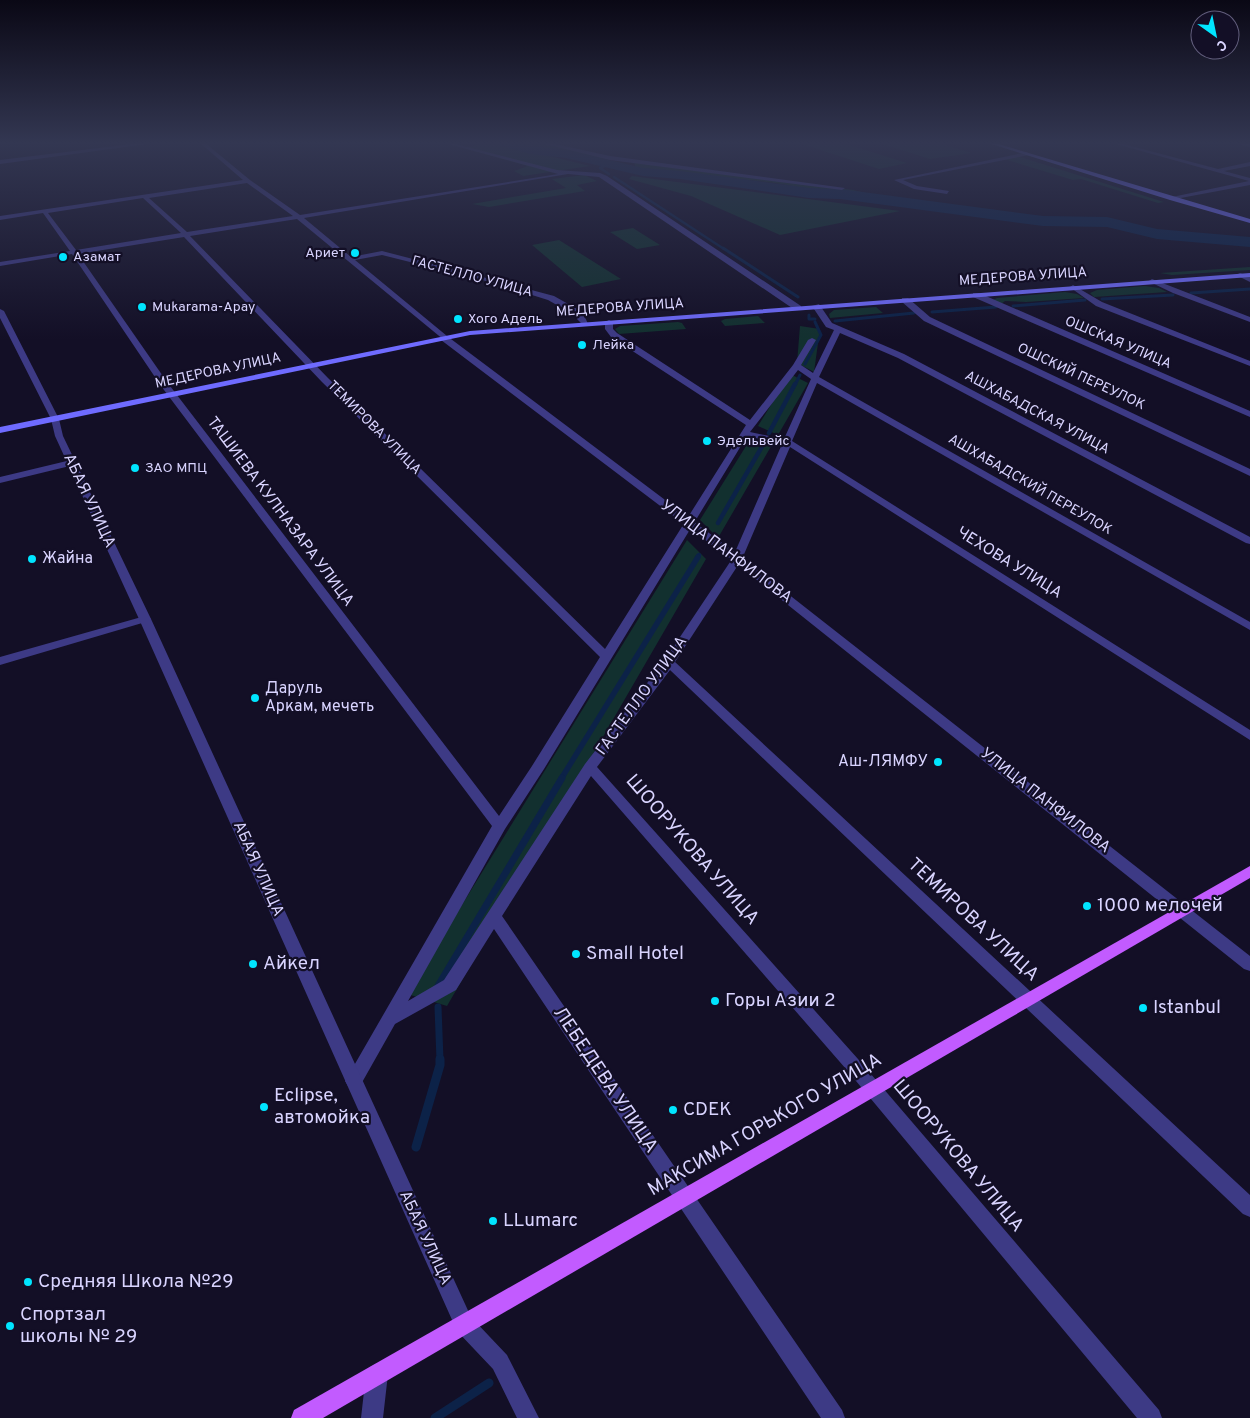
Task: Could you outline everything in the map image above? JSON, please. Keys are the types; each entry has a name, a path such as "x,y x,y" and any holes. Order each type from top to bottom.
{"main road":[{"path":"1203,208 1250,222"},
{"name":"МЕДЕРОВА УЛИЦА","path":"0,430 470,333 1250,275"},
{"name":"МАКСИМА ГОРЬКОГО УЛИЦА","path":"302,1418 1250,870"}],"street":[{"path":"0,218 64,208"},
{"name":"ТЕМИРОВА УЛИЦА","path":"157,208 186,234 312,365 606,656"},
{"name":"УЛИЦА ПАНФИЛОВА","path":"287,208 444,338 737,559 1250,965"},
{"path":"0,264 348,208"},
{"path":"651,208 798,308"},
{"name":"ТАШИЕВА КУЛНАЗАРА УЛИЦА","path":"44,211 172,395 499,826"},
{"name":"ГАСТЕЛЛО УЛИЦА","path":"349,258 382,253 492,281 551,298 574,311 581,317 584,324"},
{"path":"1240,275 1250,280"},
{"path":"1152,281 1175,292 1250,320"},
{"path":"1073,287 1099,304 1250,364"},
{"name":"ОШСКАЯ УЛИЦА","path":"976,295 1250,414"},
{"name":"ОШСКИЙ ПЕРЕУЛОК","path":"905,300 927,319 1250,473"},
{"name":"АШХАБАДСКАЯ УЛИЦА","path":"816,306 829,325 838,330 900,356 1250,541"},
{"name":"АБАЯ УЛИЦА","path":"0,311 55,419 59,436 71,463 145,619 464,1324 500,1362 528,1418"},
{"path":"609,322 609,329 614,335 748,429"},
{"name":"ГАСТЕЛЛО УЛИЦА","path":"390,1019 450,985 590,767 669,663 737,559 815,378 838,330"},
{"path":"354,1081 499,826 537,769 748,429 797,366 812,340"},
{"name":"АШХАБАДСКИЙ ПЕРЕУЛОК","path":"797,366 1250,627"},
{"name":"ЧЕХОВА УЛИЦА","path":"748,429 788,442 1250,736"},
{"path":"0,480 71,463"},
{"path":"0,661 145,619"},
{"name":"ТЕМИРОВА УЛИЦА","path":"669,663 1250,1208"},
{"name":"ШООРУКОВА УЛИЦА","path":"590,767 873,1089 1151,1418"},
{"name":"ЛЕБЕДЕВА УЛИЦА","path":"494,916 834,1418"},
{"path":"372,1418 377,1374"}],"green space":[{"path":"719,208 878,208 900,211 780,235"},
{"path":"633,228 660,245 637,249 610,232"},
{"path":"559,240 621,279 582,287 532,245"},
{"path":"1250,267 1250,270 1172,275 1160,273"},
{"path":"1145,286 1159,288 1167,292 1094,297 1090,293 1097,290"},
{"path":"1065,292 1077,294 1084,298 1026,302 1005,301 1001,304 993,300 997,298"},
{"path":"876,307 883,313 830,318 829,314 834,310"},
{"path":"758,316 765,323 725,326 721,321 725,319"},
{"path":"682,323 686,329 619,334 615,329 620,326"},
{"path":"800,326 820,329 814,372 797,363"},
{"path":"790,374 808,383 778,435 758,426"},
{"path":"751,438 773,443 718,538 700,520"},
{"path":"687,540 706,559 447,1006 407,994"}],"waterway":[{"path":"662,208 724,249"},
{"path":"955,208 1043,221 1107,222 1157,234 1250,242"},
{"path":"723,248 798,297"},
{"path":"1191,293 1250,289"},
{"path":"1102,299 1173,295"},
{"path":"1013,306 1085,300"},
{"path":"932,312 996,307"},
{"path":"835,321 914,313"},
{"path":"809,315 809,319 815,319"},
{"path":"805,364 821,335 815,322"},
{"path":"795,385 800,375"},
{"path":"769,433 795,384"},
{"path":"718,523 764,443"},
{"path":"561,779 698,557"},
{"path":"438,986 562,778"},
{"path":"438,1007 440,1060"},
{"path":"416,1147 440,1060"},
{"path":"435,1418 489,1383"}],"place":[{"name":"Ариет","path":"355,253"},
{"name":"Азамат","path":"63,257"},
{"name":"Mukarama-Apay","path":"142,307"},
{"name":"Хого Адель","path":"458,319"},
{"name":"Лейка","path":"582,345"},
{"name":"Эдельвейс","path":"707,441"},
{"name":"ЗАО МПЦ","path":"135,468"},
{"name":"Жайна","path":"32,559"},
{"name":"Даруль Аркам, мечеть","path":"255,698"},
{"name":"Аш-ЛЯМФУ","path":"938,762"},
{"name":"1000 мелочей","path":"1087,906"},
{"name":"Small Hotel","path":"576,954"},
{"name":"Айкел","path":"253,964"},
{"name":"Горы Азии 2","path":"715,1001"},
{"name":"Istanbul","path":"1143,1008"},
{"name":"Eclipse, автомойка","path":"264,1107"},
{"name":"CDEK","path":"673,1110"},
{"name":"LLumarc","path":"493,1221"},
{"name":"Средняя Школа №29","path":"28,1282"},
{"name":"Спортзал школы № 29","path":"10,1326"}]}
